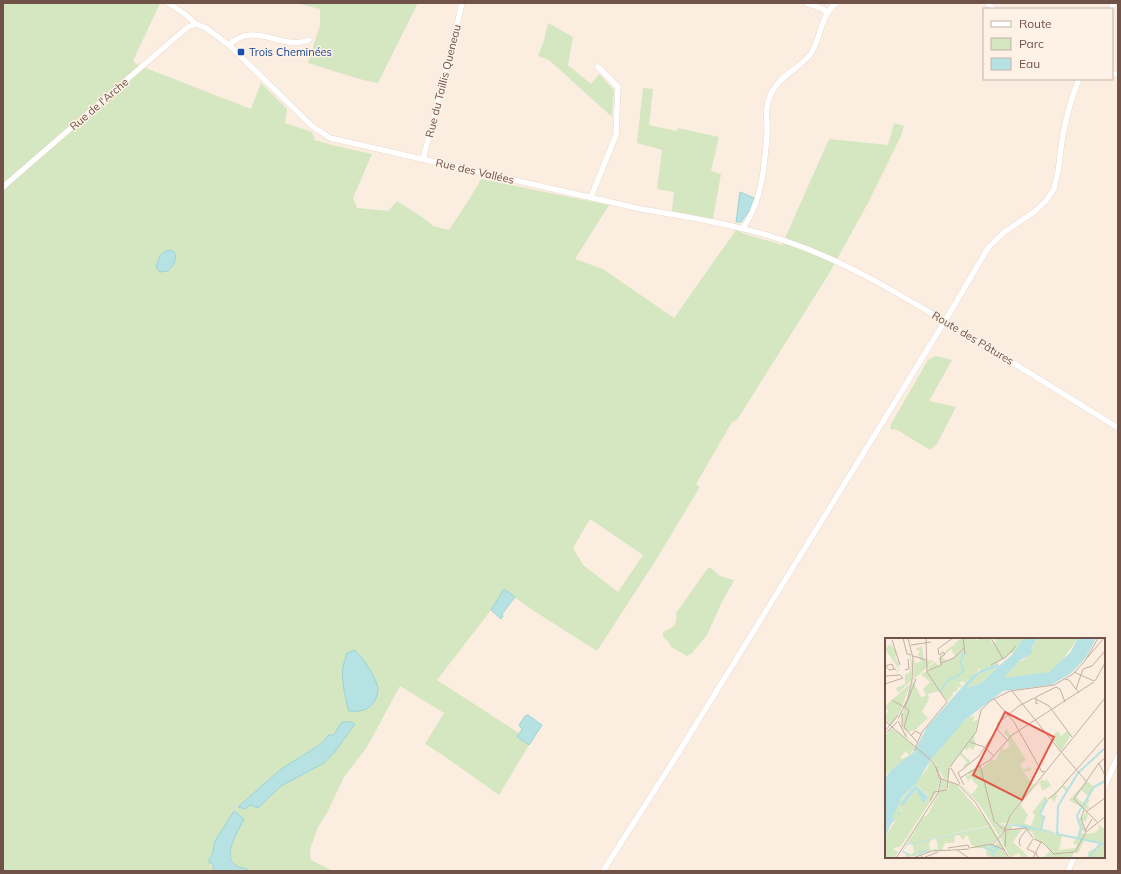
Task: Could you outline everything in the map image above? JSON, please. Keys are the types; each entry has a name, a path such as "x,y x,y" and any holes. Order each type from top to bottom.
{"street":[{"name":"Rue des Vallées","path":"168,3 185,14 196,24 206,28 229,45 281,97 320,132 330,138 641,209 691,217 743,228 795,244 825,256"},
{"name":"Rue du Taillis Queneau","path":"423,159 462,3"},
{"path":"806,3 827,12"},
{"path":"743,228 753,211 758,196 766,149 766,109 769,99 773,90 780,81 812,52 827,12 836,3"},
{"name":"Rue de l'Arche","path":"3,187 176,36 192,25 196,24"},
{"path":"229,45 236,39 246,35 256,35 291,43 299,43 309,40"},
{"path":"591,197 616,135 618,88 598,67"},
{"path":"603,871 674,760 945,321 988,248 1003,233 1034,212 1046,201 1054,189 1058,172 1063,133 1071,101 1079,80"},
{"name":"Route des Pâtures","path":"825,256 922,307 1118,428"},
{"path":"1105,786 1118,756"},
{"path":"1068,871 1074,858"}],"green space":[{"path":"3,3 160,3 133,61 138,65 251,109 261,83 287,109 285,123 312,132 315,140 372,154 353,198 357,208 388,211 397,201 433,226 449,230 481,179 609,205 575,259 603,269 674,318 736,230 753,237 782,245 829,139 888,145 894,123 904,126 901,136 869,201 830,272 737,420 732,422 696,484 700,487 654,563 597,651 504,590 491,610 437,680 519,733 517,737 529,745 499,795 425,744 444,713 400,686 367,747 344,777 327,813 318,827 310,849 311,860 333,871 249,871 237,866 233,862 231,846 215,841 212,855 209,859 214,871 3,871","holes":["590,519 643,555 618,592 583,565 573,548","359,654 376,682 346,702 342,669 345,661","341,723 355,724 324,763 281,786 258,808 250,805 299,757 321,744 329,735 334,735"]},
{"path":"296,3 418,3 378,83 363,80 308,63 320,25 320,9"},
{"path":"548,23 573,37 568,65 591,84 599,74 614,90 612,117 549,60 538,56"},
{"path":"643,88 653,89 649,125 677,131 678,128 719,137 711,171 721,174 713,219 672,211 674,192 657,189 662,150 637,143"},
{"path":"936,356 952,360 929,401 956,407 937,444 930,450 899,431 894,429 892,430 890,428 928,360"},
{"path":"708,568 711,568 720,576 734,580 707,635 692,653 687,656 671,647 668,641 663,637 663,632 674,626 676,621 676,613"}],"water":[{"path":"740,192 754,198 753,205 741,222 736,222"},
{"path":"170,250 174,252 176,257 175,262 168,271 160,272 156,267 159,258 164,252"},
{"path":"504,589 515,597 502,614 503,616 501,619 491,610"},
{"path":"354,650 369,668 378,690 375,701 372,705 360,711 349,711 343,682 343,666 346,654"},
{"path":"528,715 542,725 529,745 517,737 522,729 519,725 525,716"},
{"path":"343,722 352,722 355,724 334,753 324,763 281,786 258,808 250,805 245,809 238,807 281,769 321,744 329,735 334,735"},
{"path":"234,811 244,819 233,842 230,855 231,860 235,865 249,871 214,871 212,863 209,863 209,859 212,855 215,841"}],"place":[{"name":"Trois Cheminées","path":"241,52"}]}
